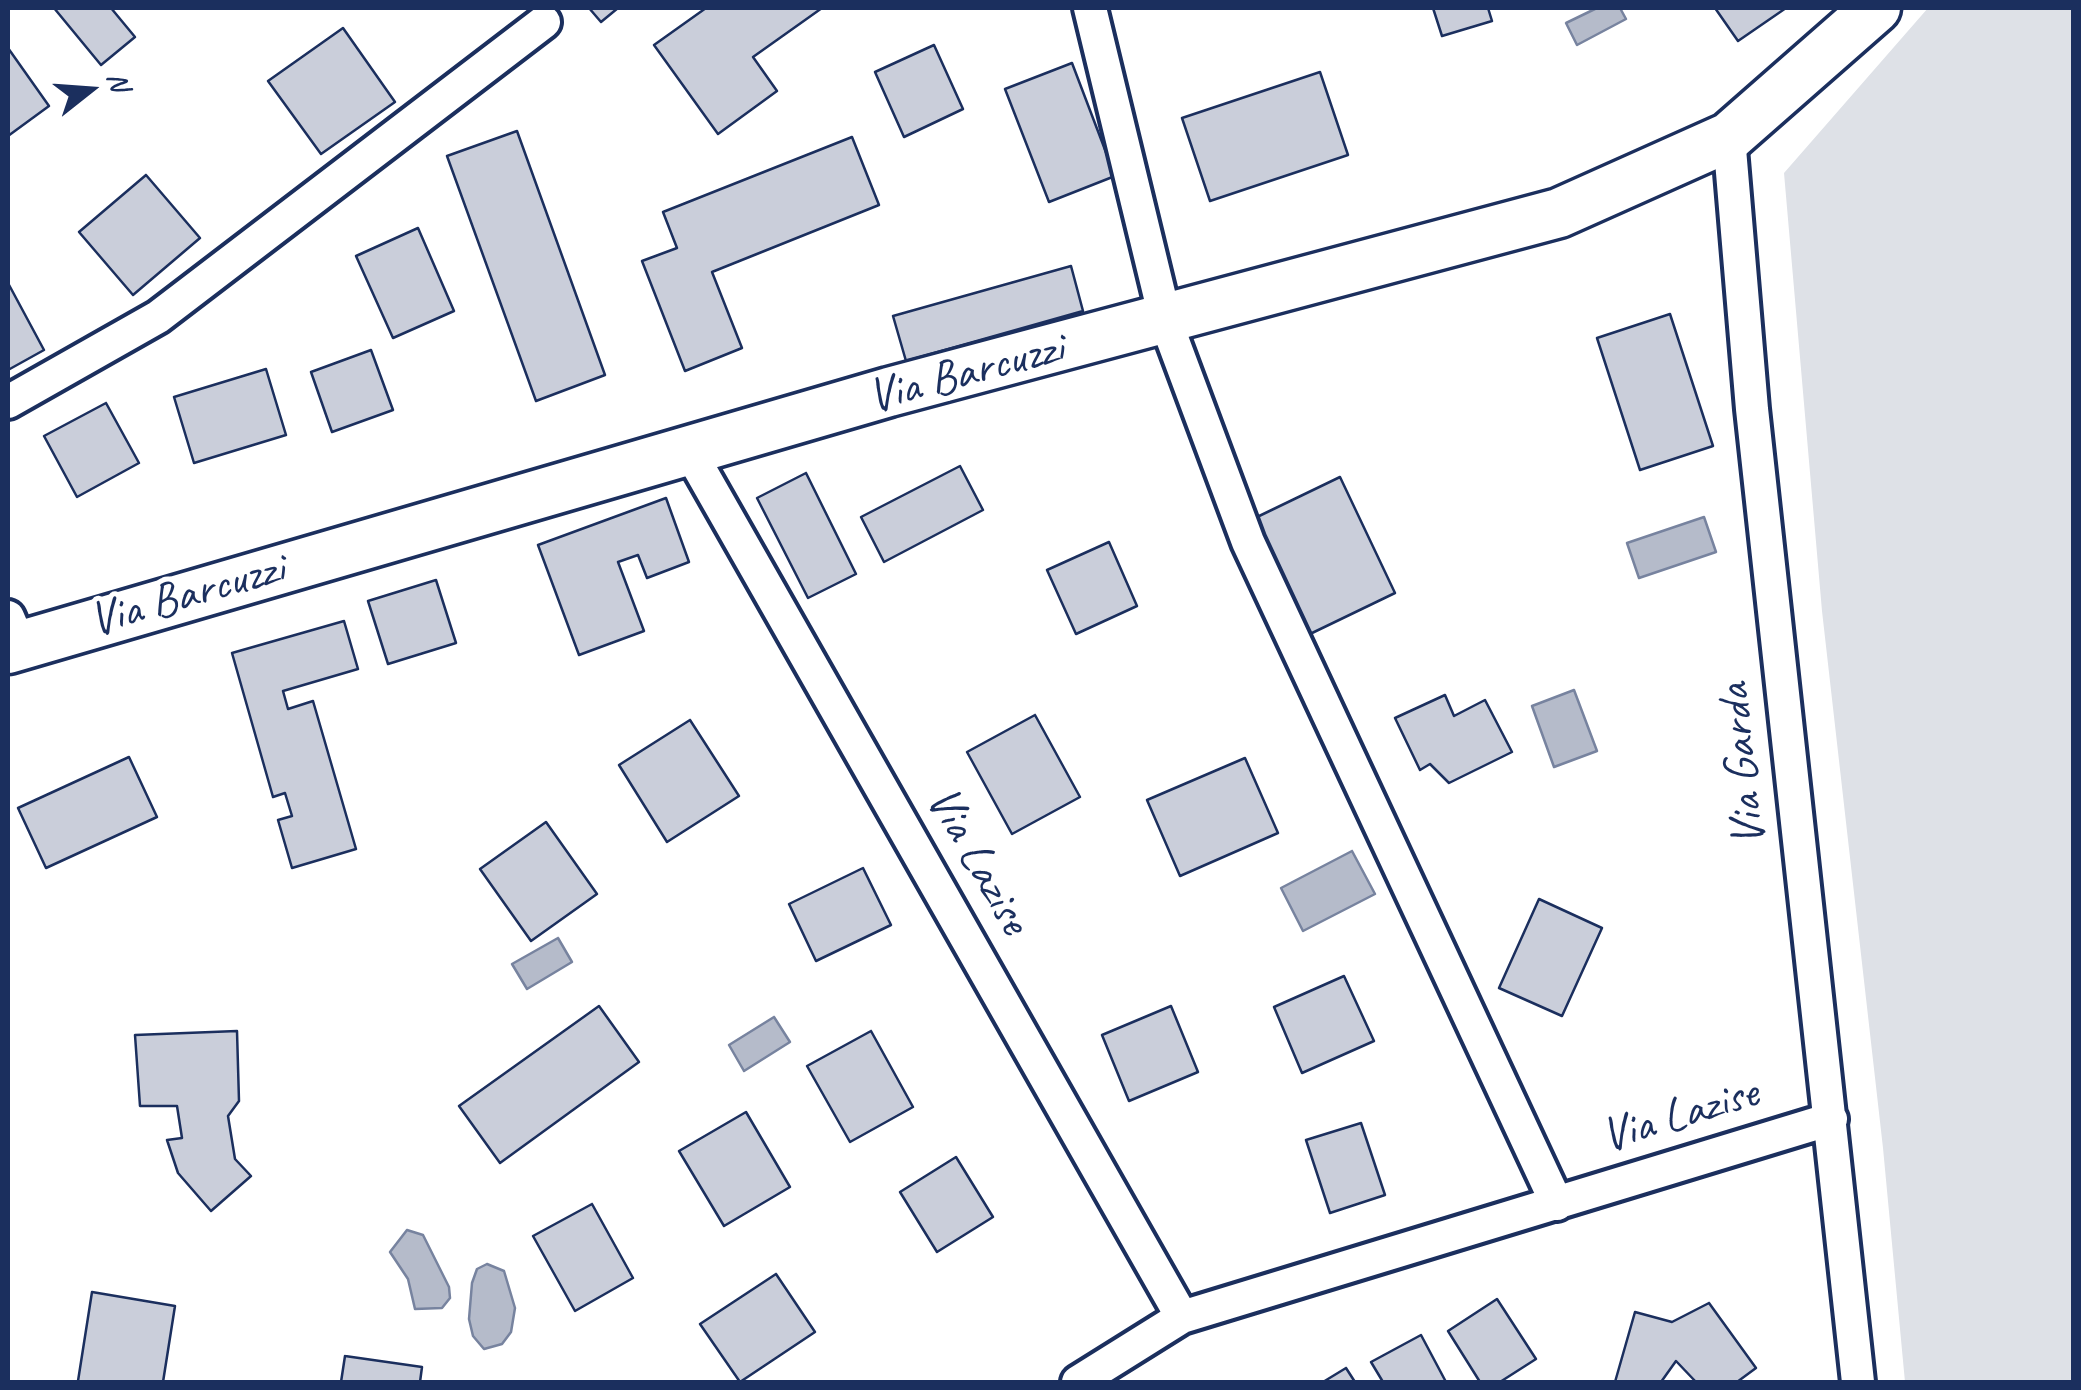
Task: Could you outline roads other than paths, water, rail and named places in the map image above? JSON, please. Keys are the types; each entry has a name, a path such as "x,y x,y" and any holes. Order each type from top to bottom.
{"street":[{"name":"Via Lazise","path":"1090,8 1166,322 1248,542 1557,1204"},
{"name":"Via Barcuzzi","path":"12,637 690,452 889,392 1166,322 1559,213 1729,136 1876,8"},
{"path":"8,402 158,318 544,22"},
{"name":"Via Garda","path":"1729,136 1752,409 1858,1382"},
{"name":"Via Lazise","path":"690,452 1182,1317"},
{"name":"Via Lazise","path":"1078,1382 1182,1317 1831,1119"}],"water":[{"path":"1597,8 1620,8 1626,19 1577,45 1566,23"},
{"path":"1704,517 1716,552 1639,578 1627,543"},
{"path":"1574,690 1597,751 1554,767 1532,706"},
{"path":"1352,851 1375,894 1303,931 1281,888"},
{"path":"558,938 572,962 527,989 512,964"},
{"path":"774,1017 790,1042 744,1071 729,1045"},
{"path":"407,1230 423,1235 449,1287 450,1298 442,1308 415,1309 408,1279 390,1252"},
{"path":"487,1264 504,1271 515,1308 511,1332 502,1344 484,1349 473,1336 469,1319 472,1283 477,1269"}]}
